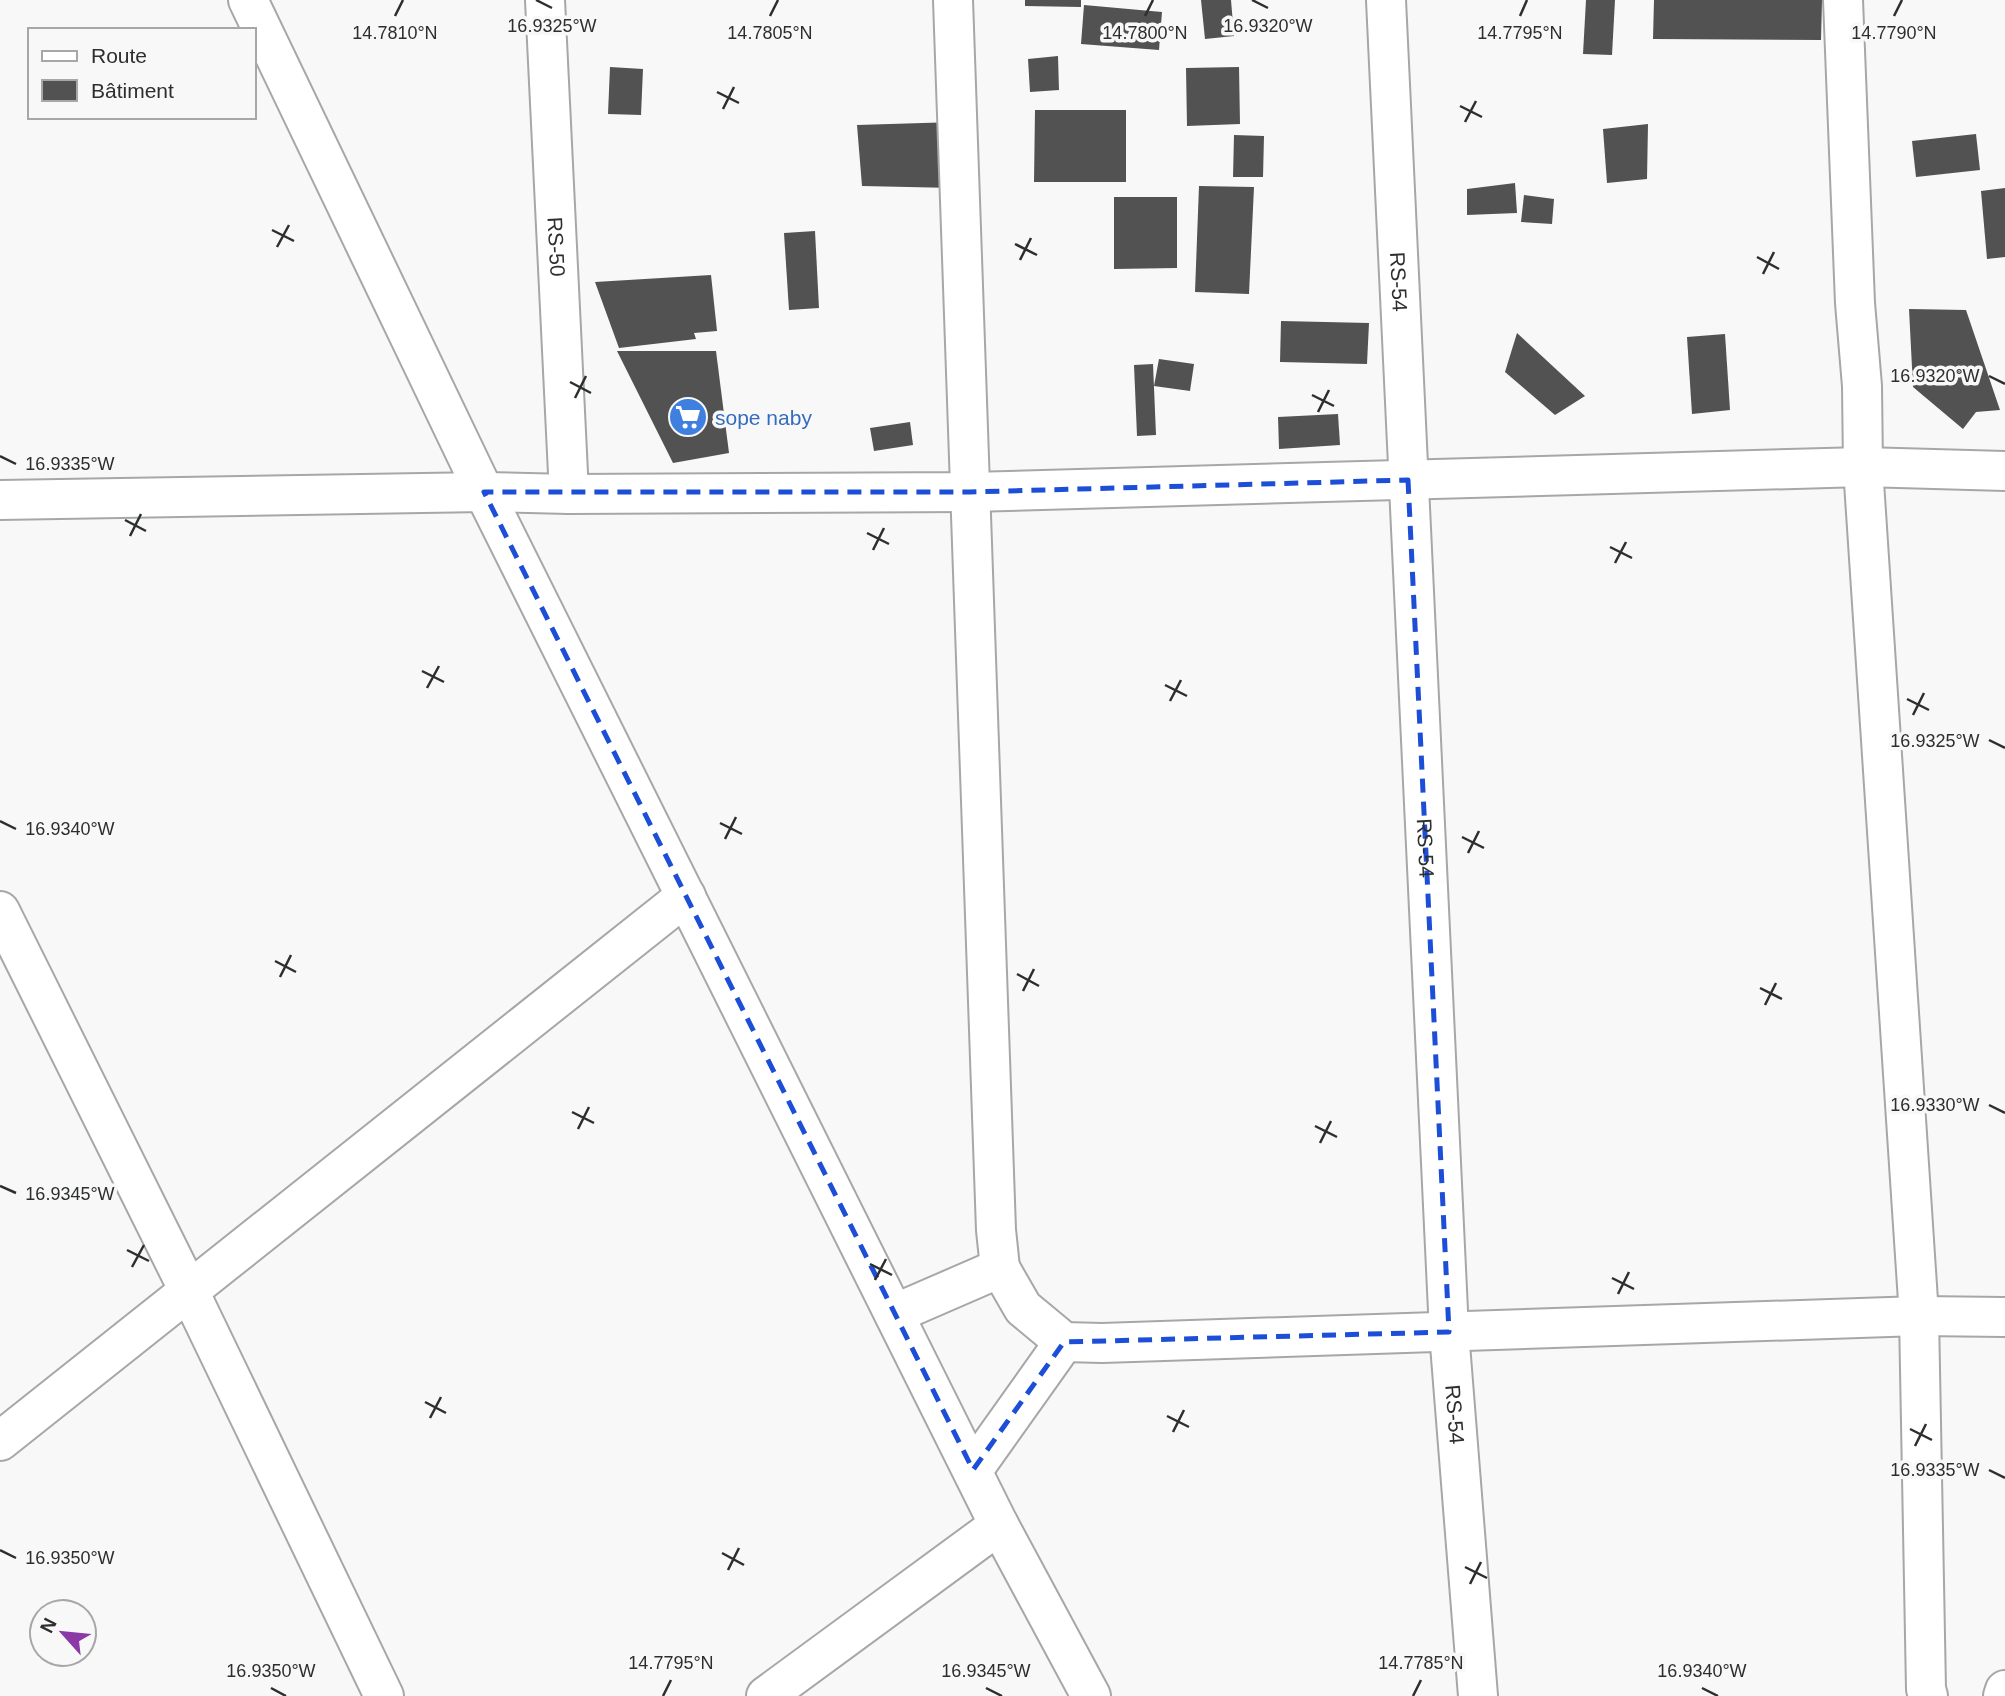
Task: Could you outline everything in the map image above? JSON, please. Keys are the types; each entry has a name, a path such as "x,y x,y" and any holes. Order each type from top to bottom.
{"street":[{"path":"248,0 484,492 999,1525 1091,1696"},
{"name":"RS-50","path":"545,0 569,494"},
{"path":"953,0 996,1230 1000,1268 1023,1308 1064,1342 1102,1343 1919,1316 2005,1317"},
{"name":"RS-54","path":"1386,0 1449,1332 1478,1696"},
{"path":"1843,0 1855,303 1862,386 1863,467 1919,1316 1928,1696"},
{"path":"0,500 484,492 970,492 1863,467 2005,471"},
{"path":"0,1441 686,896"},
{"path":"0,911 189,1291 384,1696"},
{"path":"894,1314 1000,1268"},
{"path":"972,1470 1064,1342"},
{"path":"766,1696 999,1525"},
{"path":"2003,1696 2005,1690"}],"highlighted area":[{"path":"1408,480 1449,1332 1064,1342 973,1470 484,492 970,492"}],"building":[{"path":"1025,0 1081,0 1081,7 1025,6"},
{"path":"1201,0 1231,0 1234,36 1205,39"},
{"path":"1586,0 1615,0 1612,55 1583,54"},
{"path":"1654,0 1822,0 1821,40 1653,39"},
{"path":"1084,5 1162,12 1159,50 1081,44"},
{"path":"1058,56 1059,90 1030,92 1028,59"},
{"path":"610,67 643,69 641,115 608,114"},
{"path":"1239,67 1240,124 1187,126 1186,68"},
{"path":"1035,110 1126,110 1126,182 1034,182"},
{"path":"956,122 954,188 862,186 857,125"},
{"path":"1648,124 1647,179 1607,183 1603,129"},
{"path":"1976,134 1980,170 1916,177 1912,141"},
{"path":"1234,135 1264,136 1263,177 1233,177"},
{"path":"1515,183 1517,213 1467,215 1467,189"},
{"path":"1199,186 1254,187 1249,294 1195,292"},
{"path":"2005,188 2005,257 1987,259 1981,191"},
{"path":"1524,195 1554,199 1552,224 1521,222"},
{"path":"1114,197 1177,197 1177,268 1114,269"},
{"path":"815,231 819,308 789,310 784,233"},
{"path":"711,275 717,331 694,333 696,339 619,348 595,282"},
{"path":"1909,309 1966,310 2000,410 1976,412 1963,429 1913,387"},
{"path":"1281,321 1369,323 1367,364 1280,362"},
{"path":"1517,333 1585,396 1555,415 1505,372"},
{"path":"1725,334 1730,410 1692,414 1687,337"},
{"path":"617,351 716,351 729,453 673,463"},
{"path":"1159,359 1194,364 1190,391 1154,386"},
{"path":"1153,364 1156,435 1137,436 1134,365"},
{"path":"1338,414 1340,445 1279,449 1278,417"},
{"path":"910,422 913,445 874,451 870,428"}],"place":[{"name":"sope naby","path":"688,417"}]}
